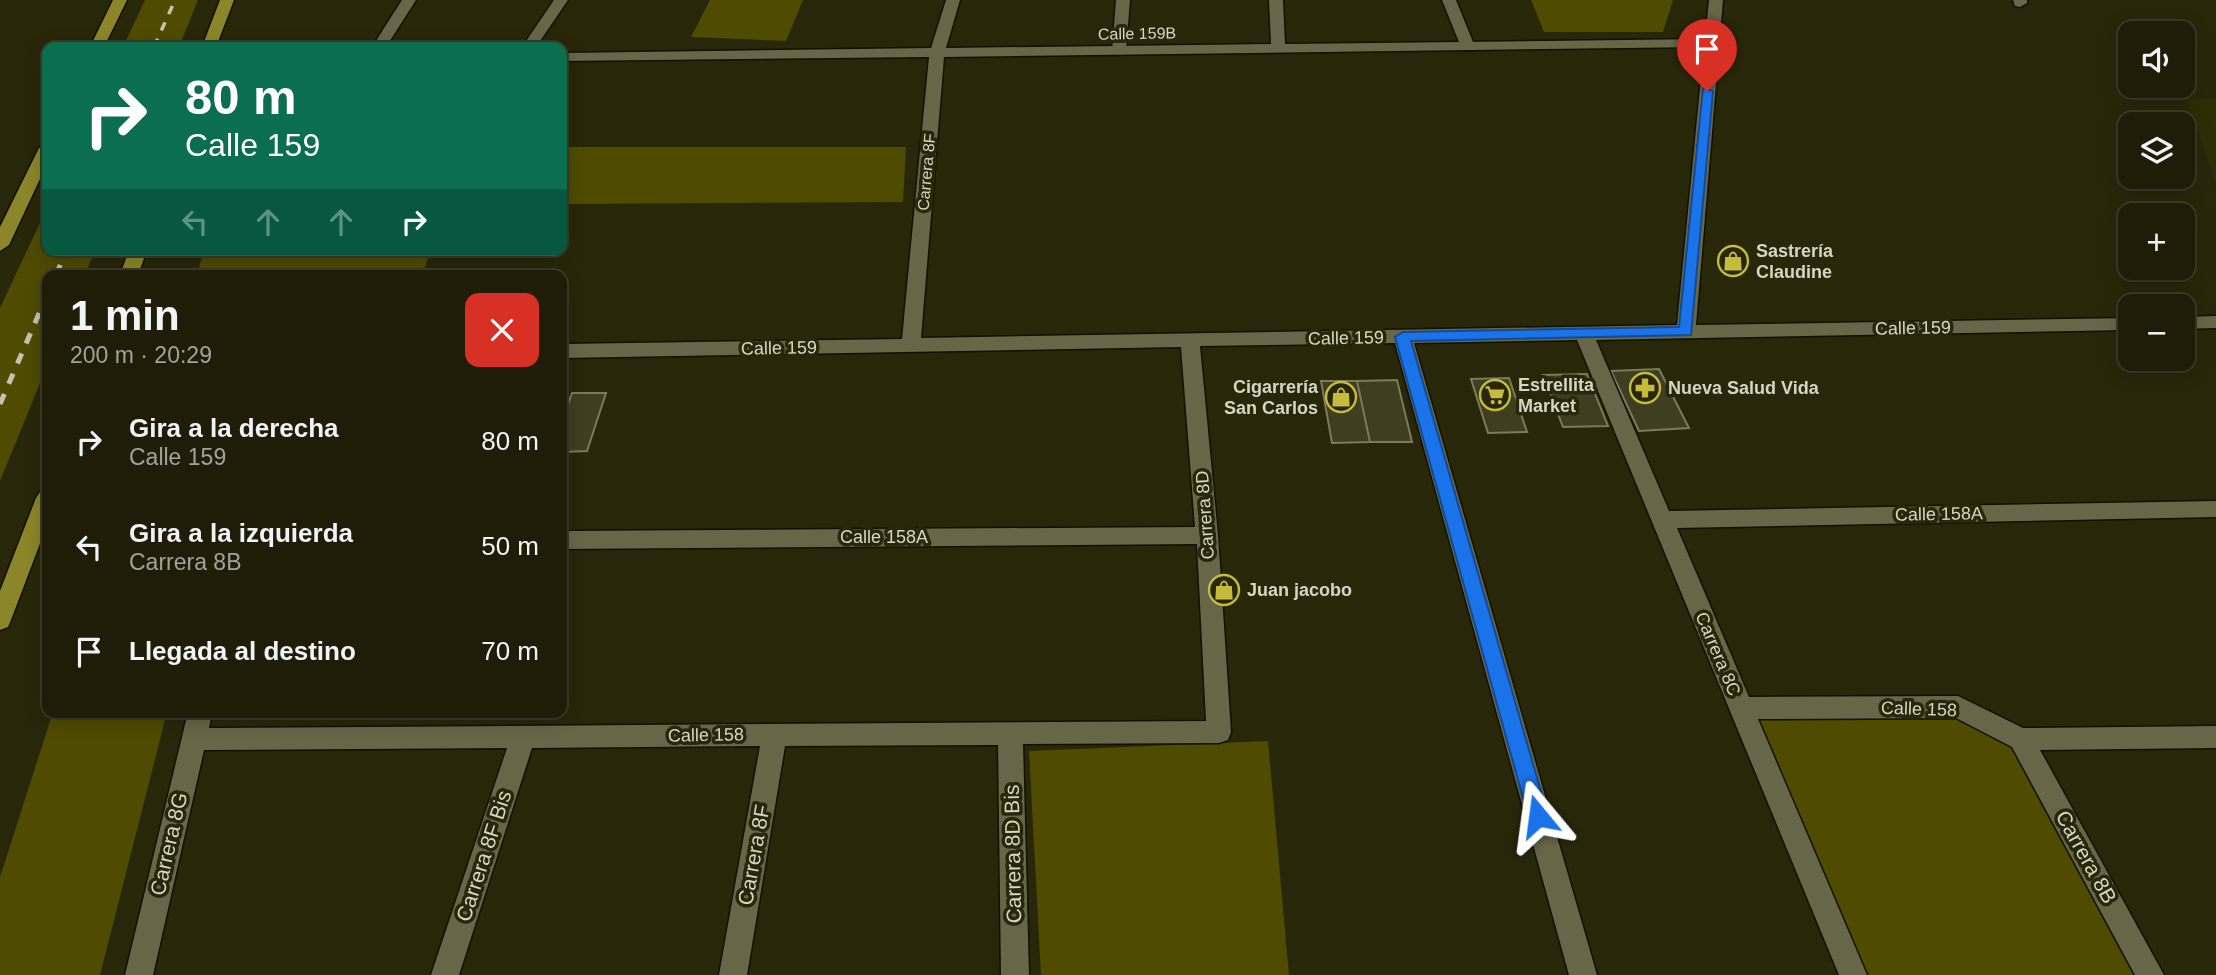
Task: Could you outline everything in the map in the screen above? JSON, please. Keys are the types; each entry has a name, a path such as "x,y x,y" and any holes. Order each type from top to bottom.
{"main road":[{"path":"99,42 120,0"},
{"path":"211,42 227,0"},
{"path":"0,245 42,158"},
{"path":"0,620 42,511"}],"street":[{"path":"382,42 409,0"},
{"path":"532,42 561,0"},
{"name":"Carrera 8F","path":"911,346 937,53 953,0"},
{"path":"1119,51 1123,0"},
{"path":"1276,0 1278,49"},
{"path":"1449,0 1468,47"},
{"path":"1686,332 1716,0"},
{"name":"Calle 159B","path":"567,57 1712,43"},
{"name":"Calle 159","path":"567,351 2118,324"},
{"name":"Carrera 8C","path":"1584,333 1853,975"},
{"path":"1403,337 1583,975"},
{"name":"Carrera 8D","path":"1190,340 1207,535 1219,732"},
{"name":"Calle 158A","path":"1662,520 2216,509"},
{"name":"Calle 158A","path":"567,540 1207,535"},
{"name":"Calle 158","path":"1741,708 1958,707 2021,739 2216,737"},
{"name":"Carrera 8G","path":"139,975 198,718"},
{"name":"Calle 158","path":"193,739 1219,732"},
{"name":"Carrera 8D Bis","path":"1010,733 1015,975"},
{"name":"Carrera 8F","path":"733,975 775,734"},
{"name":"Carrera 8F Bis","path":"445,975 523,737"},
{"name":"Carrera 8B","path":"2021,739 2150,975"}],"shaded area":[{"path":"145,0 198,0 181,42 125,42"},
{"path":"710,0 803,0 786,41 691,37"},
{"path":"1531,0 1673,0 1663,32 1544,32"},
{"path":"2216,98 2216,183 2195,124 2195,112 2191,112 2186,99"},
{"path":"567,147 906,147 903,202 567,204"},
{"path":"42,219 42,256 93,256 87,270 42,270 42,378 0,481 0,308"},
{"path":"202,256 429,256 424,270 198,270"},
{"path":"1958,707 2021,739 2150,975 1853,975 1741,708"},
{"path":"51,718 165,718 100,975 0,975 0,877"},
{"path":"1268,741 1289,975 1041,975 1029,751"}],"building":[{"path":"1659,369 1689,428 1639,431 1611,371"},
{"path":"1587,374 1608,426 1563,427 1543,375"},
{"path":"1509,378 1527,432 1488,433 1471,379"},
{"path":"1397,380 1412,442 1370,442 1357,381"},
{"path":"1321,381 1357,381 1370,442 1332,443"},
{"path":"572,393 606,393 587,451 567,452 567,408"}],"railway":[{"path":"156,42 175,0"},
{"path":"58,270 64,256"},
{"path":"0,404 42,307"}],"place":[{"name":"Sastrería Claudine","path":"1733,261"},
{"name":"Nueva Salud Vida","path":"1645,388"},
{"name":"Estrellita Market","path":"1495,395"},
{"name":"Cigarrería San Carlos","path":"1341,397"},
{"name":"Juan jacobo","path":"1224,590"}],"route":[{"path":"1538,816 1403,337 1686,332 1707,91"}]}
